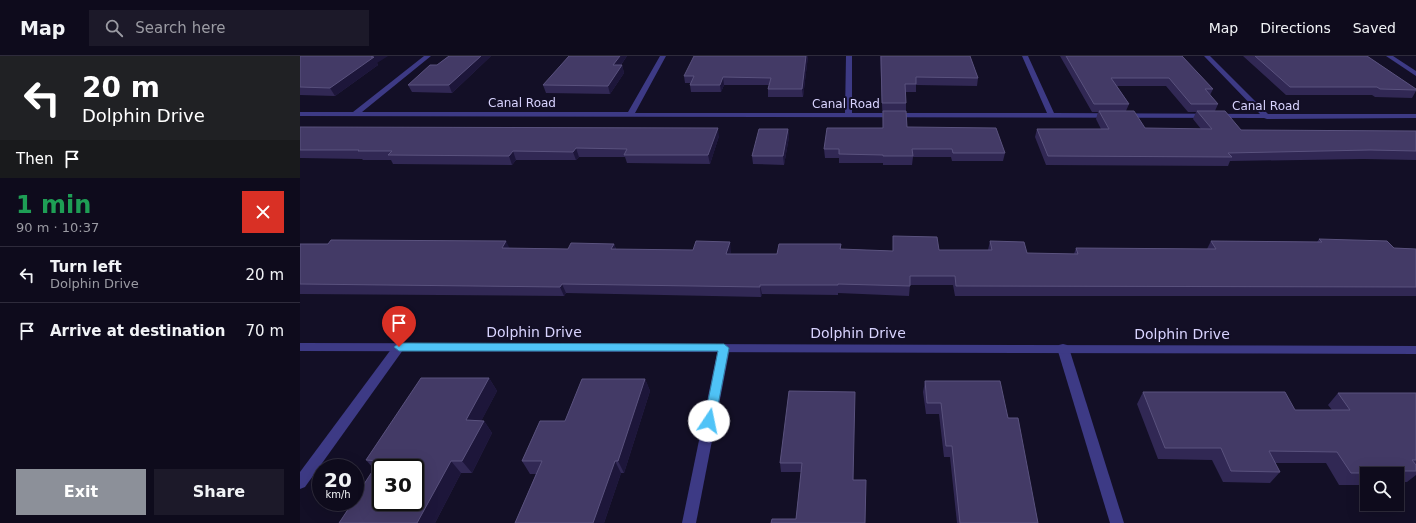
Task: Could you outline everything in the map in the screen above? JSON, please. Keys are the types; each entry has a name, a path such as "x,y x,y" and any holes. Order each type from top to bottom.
{"street":[{"path":"356,114 428,56"},
{"path":"630,115 663,56"},
{"path":"848,115 849,56"},
{"path":"1025,56 1052,116"},
{"path":"1207,56 1267,117"},
{"path":"1389,56 1416,74"},
{"name":"Canal Road","path":"300,114 1267,117 1416,116"},
{"name":"Dolphin Drive","path":"300,347 1416,350"},
{"path":"300,483 399,347"},
{"path":"689,523 724,348"},
{"path":"1062,348 1117,523"}],"building":[{"path":"300,56 374,57 330,88 300,87"},
{"path":"449,56 481,56 449,85 408,85 430,65 437,65"},
{"path":"569,56 620,56 613,65 622,65 608,86 543,85"},
{"path":"694,56 806,56 802,89 768,89 771,78 723,77 720,85 690,85 694,76 684,76"},
{"path":"881,56 970,56 978,78 916,77 916,84 905,84 906,103 882,103"},
{"path":"1066,56 1182,56 1213,89 1205,89 1218,104 1191,104 1169,78 1111,78 1129,104 1094,104"},
{"path":"1255,56 1367,56 1416,90 1380,89 1377,87 1290,87"},
{"path":"883,111 906,111 907,127 996,128 1005,153 953,153 952,149 912,149 913,156 883,156 839,154 839,149 824,149 827,128 883,128"},
{"path":"1099,111 1134,111 1145,128 1212,129 1197,111 1225,111 1241,130 1416,131 1416,151 1370,150 1228,153 1232,157 1048,156 1037,129 1109,129"},
{"path":"300,127 718,128 708,155 624,155 627,149 576,148 573,152 513,151 509,156 388,155 392,151 300,150"},
{"path":"759,129 788,129 783,156 752,156"},
{"path":"893,236 937,237 939,250 992,250 990,241 1024,242 1027,253 1078,254 1076,248 1216,249 1211,241 1322,242 1319,239 1387,241 1394,248 1416,249 1416,287 956,286 955,276 910,276 910,286 838,284 760,285 760,287 562,284 560,287 300,284 300,244 328,244 331,240 506,241 502,248 568,249 571,243 614,244 611,249 693,250 696,241 730,242 726,254 777,254 779,244 841,244 840,249 893,251"},
{"path":"421,378 489,378 466,420 484,421 462,461 451,461 424,510 424,459 372,459 372,460 366,460"},
{"path":"582,379 645,379 618,461 615,461 593,523 515,523 542,461 522,461 540,421 565,421"},
{"path":"925,381 1000,381 1008,418 1018,418 1038,523 960,523 952,446 946,446 941,403 927,403"},
{"path":"789,391 855,392 853,480 866,480 865,523 771,523 772,519 796,519 802,463 780,463"},
{"path":"1143,392 1285,392 1295,410 1350,410 1338,393 1416,393 1416,460 1412,460 1416,465 1416,471 1404,471 1404,467 1360,467 1360,473 1351,473 1337,452 1269,451 1280,472 1231,471 1221,448 1165,448"},
{"path":"372,472 372,511 424,511 417,523 339,523 347,511 364,511 364,484"}],"route":[{"path":"399,347 724,348 709,421"}]}
